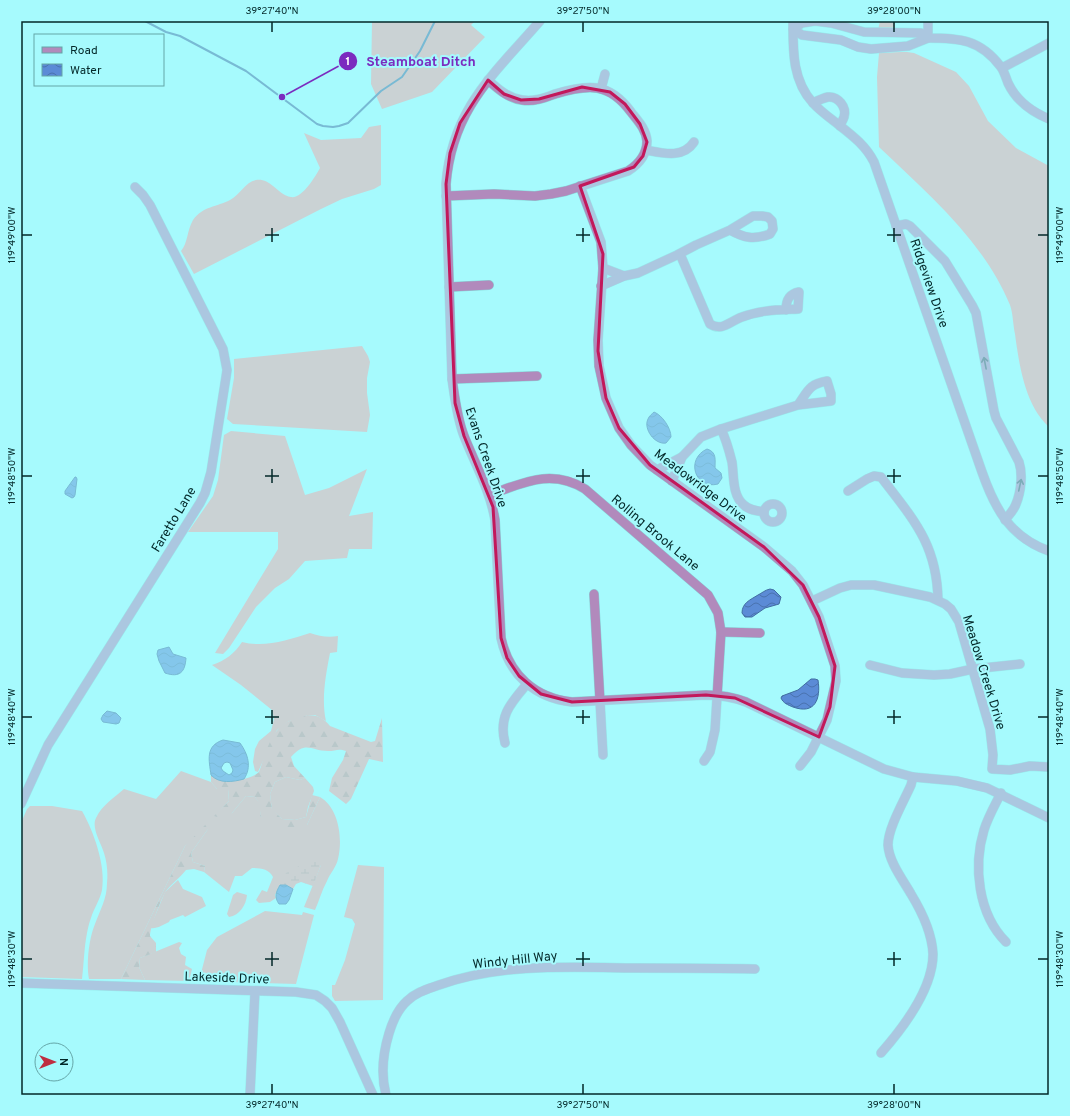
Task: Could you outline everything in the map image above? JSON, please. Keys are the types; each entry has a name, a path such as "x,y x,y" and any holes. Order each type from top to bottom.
{"street":[{"name":"Evans Creek Drive","path":"540,21 488,80 468,109 454,138 447,169 446,196 452,379 455,402 461,425 490,496 495,520 502,643 507,658 512,668 527,684 541,694 561,701 600,701 717,695 735,698 746,702 822,738"},
{"path":"928,38 921,33 914,32 877,33 855,31 844,26 815,21 793,25 802,35 841,40 858,47 879,48 908,46 928,38 952,38 972,43 990,54 1002,68 1015,94 1034,111 1049,119"},
{"path":"928,21 928,38"},
{"name":"Ridgeview Drive","path":"793,25 796,70 800,84 813,103 858,140 871,156 878,171 986,485 997,508 1005,520 1021,536 1034,545 1049,551"},
{"path":"841,40 844,26"},
{"path":"877,33 879,48"},
{"path":"1002,68 1049,43"},
{"path":"601,89 605,74"},
{"path":"446,196 494,194 535,196 551,194 628,171 644,156 646,150 646,135 640,124 618,97 601,89 582,87 539,99 521,100 504,94 488,80"},
{"path":"813,103 828,97 841,103 845,111 840,126"},
{"path":"646,150 662,153 677,153 690,148 694,142"},
{"name":"Meadowridge Drive","path":"580,186 601,242 603,268 598,351 599,366 606,398 619,428 640,456 778,558 792,571 803,585 819,617 835,666 836,681 822,738 800,766"},
{"name":"Faretto Lane","path":"21,804 48,745 200,503 211,472 227,370 222,349 150,205 143,195 134,187"},
{"path":"896,226 906,224 910,226 942,256 976,313 996,418 1022,470 1022,477 1016,504 1005,520"},
{"path":"601,286 624,276 638,273 730,230"},
{"path":"680,254 710,324 715,327 721,327 741,317 755,313 786,310"},
{"path":"603,268 624,276"},
{"path":"449,287 489,285"},
{"path":"452,379 537,376"},
{"path":"672,481 682,457 701,437 721,429 798,405"},
{"path":"721,429 732,461 736,493 739,499 743,505 749,509 764,512"},
{"path":"658,470 682,457"},
{"path":"848,491 874,476 881,477 914,520 927,544 936,570 938,600"},
{"name":"Rolling Brook Lane","path":"490,496 539,479 559,478 577,484 585,489 708,595 716,609 721,632 715,730 710,752 704,761"},
{"name":"Meadow Creek Drive","path":"812,601 840,588 862,584 874,585 930,597 938,600 951,609 959,622 990,729 993,755 992,769 1010,770 1030,766 1049,767"},
{"path":"594,594 603,755"},
{"path":"721,632 760,633"},
{"path":"870,665 902,673 919,675 950,674 973,669 1020,664"},
{"path":"505,743 503,735 505,716 513,700 527,684"},
{"path":"822,738 884,768 913,777 972,783 1001,793 1049,818"},
{"path":"882,1053 898,1034 910,1016 924,990 931,967 933,954 928,929 920,909 891,858 888,847 888,837 911,786 913,777"},
{"path":"1001,793 984,829 979,855 979,870 980,884 986,910 998,934 1006,942"},
{"name":"Windy Hill Way","path":"386,1095 383,1079 384,1056 390,1030 399,1011 406,1001 412,996 439,985 488,973 532,968 755,969"},
{"name":"Lakeside Drive","path":"21,983 311,993 325,1001 332,1008 340,1022 373,1095"},
{"path":"250,1095 255,991"}],"highlighted area":[{"path":"488,80 504,94 521,100 539,99 582,87 610,92 625,104 640,124 647,142 643,156 634,167 580,186 603,254 598,351 606,398 619,428 650,465 764,547 803,585 819,617 835,666 830,707 819,737 735,698 706,695 572,702 541,694 519,676 507,658 501,638 493,507 464,436 455,403 446,184 450,153 460,123"}],"green space":[{"path":"372,21 475,21 471,25 485,37 432,92 382,109 371,84"},
{"path":"880,21 895,21 895,29 878,30"},
{"path":"879,53 914,53 956,72 969,86 988,121 1016,148 1049,166 1049,427 1034,408 1024,384 1011,308 999,281 970,239 953,219 879,147 877,77"},
{"path":"381,125 381,185 374,189 342,199 194,274 181,251 185,244 193,220 197,215 210,207 234,198 249,183 256,180 265,181 281,193 295,197 308,187 320,168 304,133 321,140 361,138 369,127"},
{"path":"362,346 370,362 367,378 367,393 370,415 367,432 233,424 227,419 234,378 234,359"},
{"path":"231,431 285,436 305,495 329,488 367,469 349,516 373,512 372,549 349,549 347,558 305,561 289,579 275,588 256,607 229,648 223,654 215,653 278,549 278,532 188,532 213,496 218,480 224,435"},
{"path":"310,633 331,637 338,636 337,652 330,653 326,678 324,704 326,721 315,715 307,715 303,718 289,721 277,730 258,772 255,771 253,762 255,749 259,741 271,731 274,719 272,710 241,685 212,665 229,656 242,642 251,644 268,644 285,641"},
{"path":"307,715 320,718 330,726 371,742 375,741 382,718 383,762 369,759 351,799 346,804 329,791 332,778 343,760 346,751 322,751 309,748 301,749 291,757 294,766 305,778 300,780 286,777 275,782 270,794 272,809 282,819 295,820 306,817 312,795 320,797 307,825 292,830 260,816 261,806 255,797 246,796 232,813 224,819 214,816 229,801 228,789 217,789 211,782 211,775 221,780 235,781 249,778 259,772 266,751 273,736 278,730 289,721"},
{"path":"181,771 211,782 217,789 228,789 229,801 215,816 232,813 246,796 255,797 262,806 260,816 307,825 320,797 332,809 340,833 338,859 336,865 325,884 315,910 304,907 321,865 280,885 275,895 276,898 270,902 259,903 256,900 262,890 267,892 273,877 267,871 252,868 242,876 235,876 229,892 204,872 205,866 193,862 191,853 208,829 185,846 121,979 89,979 88,959 90,944 93,930 105,899 107,889 107,868 105,856 96,831 96,818 105,806 124,789 156,799"},
{"path":"286,777 300,780 305,778 313,787 314,791 306,817 295,820 282,819 272,810 270,794 275,782"},
{"path":"30,806 52,806 82,811 95,839 101,860 103,881 100,897 88,927 82,979 21,977 21,823 27,809"},
{"path":"206,824 208,829 191,853 193,862 205,866 204,872 194,869 186,870 166,891 161,900 150,932 150,936 156,943 156,952 140,958 139,967 145,980 121,979 185,846"},
{"path":"312,859 321,865 313,886 301,882 296,884 293,889 286,885 280,885 286,873"},
{"path":"358,865 384,867 383,1000 335,1001 332,996 332,985 335,985 345,960 355,924 352,919 344,917"},
{"path":"178,880 183,889 202,897 206,906 185,917 183,915 155,928 150,928 165,892"},
{"path":"237,892 247,895 245,902 239,912 229,917 227,914 233,895"},
{"path":"265,911 302,915 303,912 314,915 296,984 199,981 207,950 217,937"},
{"path":"179,942 182,943 179,948 181,954 186,957 185,965 192,969 189,981 145,980 139,967 140,958"}],"water":[{"path":"654,412 663,419 671,433 671,437 666,443 658,442 654,439 647,427 648,419"},
{"path":"707,449 714,454 715,468 721,473 722,478 718,484 710,485 703,482 696,472 696,460 700,454"},
{"path":"75,477 77,479 75,495 72,498 65,494 65,491"},
{"path":"770,589 774,590 781,597 779,604 765,608 752,617 745,617 742,610 745,604"},
{"path":"169,647 173,654 186,658 181,673 174,675 165,673 159,661 157,654 158,650"},
{"path":"811,679 818,680 819,687 815,704 807,709 801,709 784,703 781,698 782,696 798,690"},
{"path":"107,711 116,713 121,718 119,723 103,722 101,719"},
{"path":"223,740 240,743 248,761 248,770 244,779 222,781 211,775 209,759 213,746","holes":["224,763 230,763 233,770 229,775 221,768"]},
{"path":"280,885 286,885 293,889 286,904 279,904 276,899"}],"waterway":[{"path":"145,21 166,32 180,36 246,71 317,124 333,127 348,123 381,91 402,77 420,51 435,21"}],"place":[{"name":"Steamboat Ditch","path":"282,97"}]}
